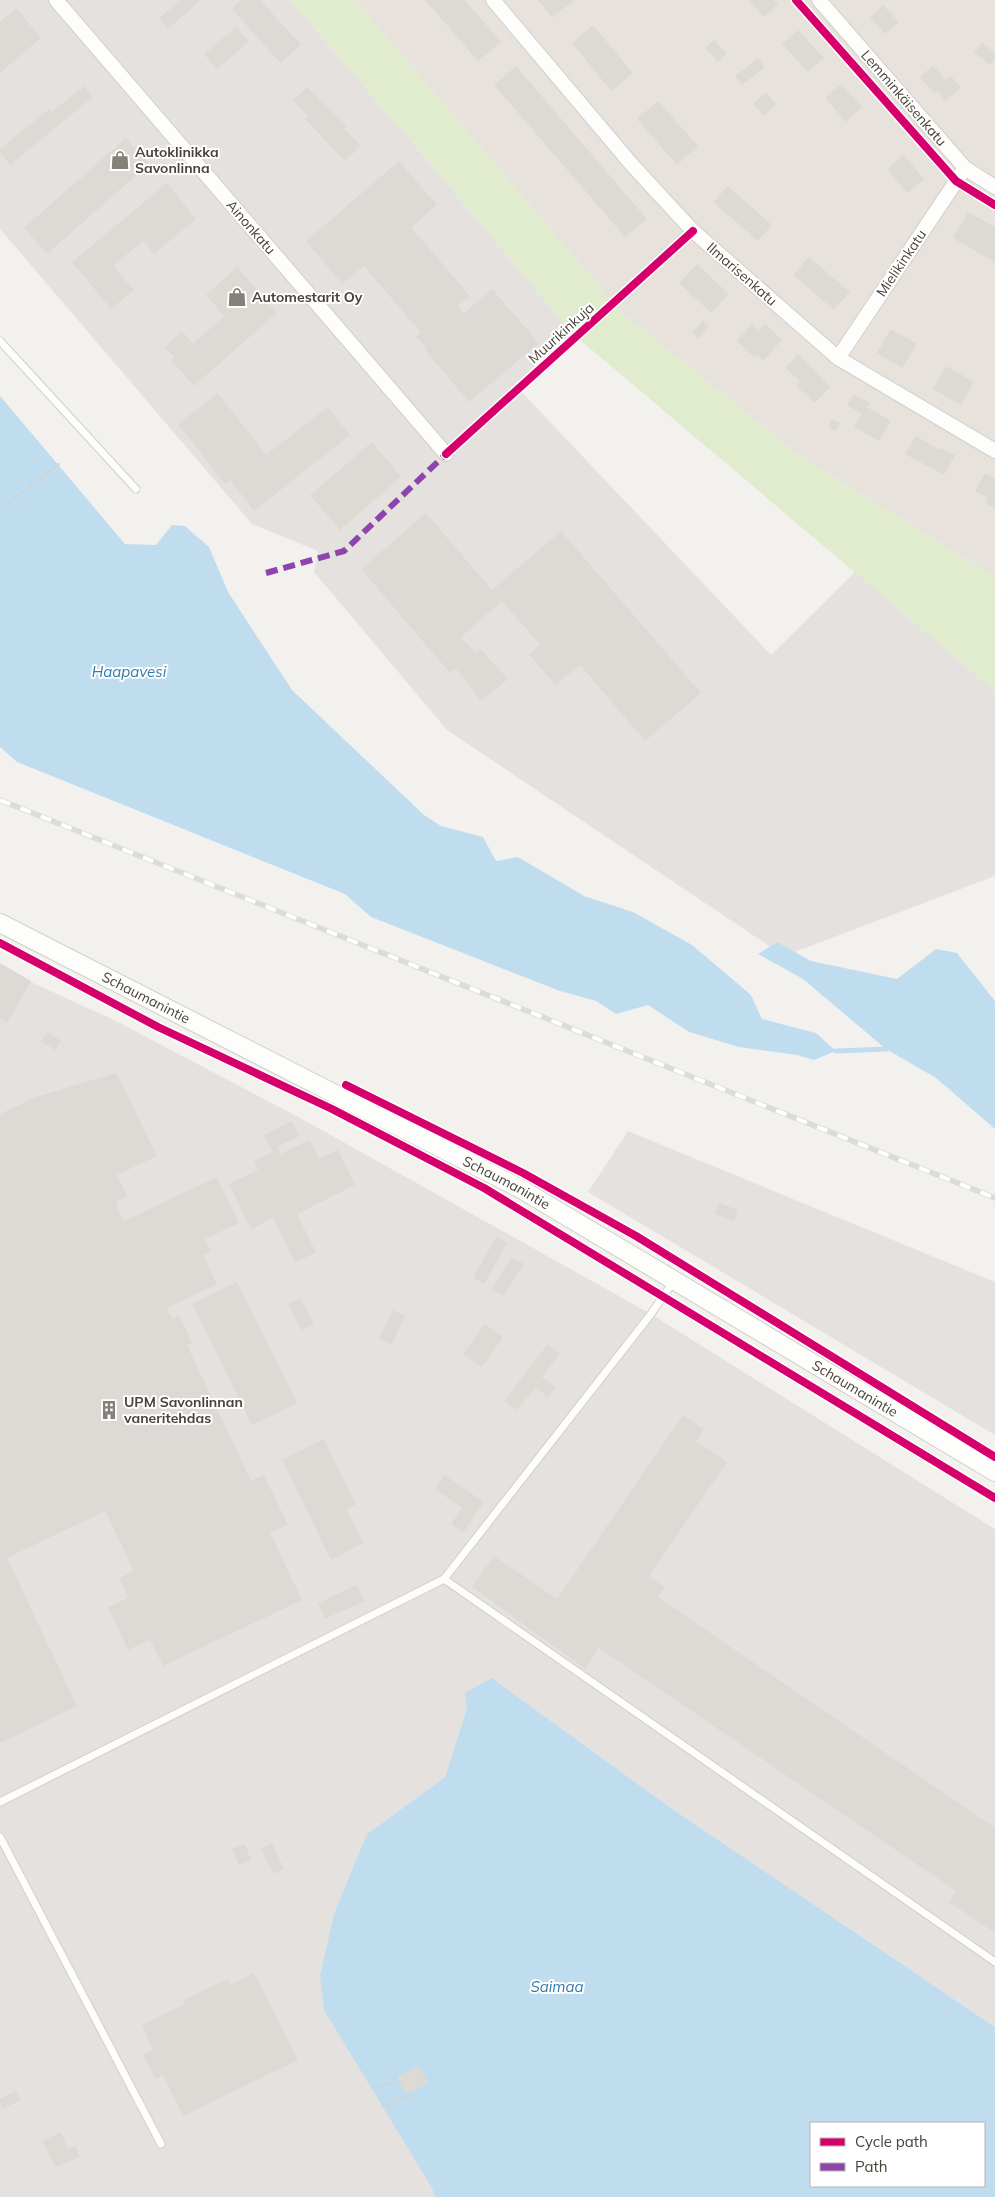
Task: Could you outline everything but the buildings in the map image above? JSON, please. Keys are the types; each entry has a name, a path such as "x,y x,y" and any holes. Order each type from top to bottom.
{"street":[{"name":"Ainonkatu","path":"56,0 446,454"},
{"name":"Ilmarisenkatu","path":"493,0 633,166 693,231 838,358 995,451"},
{"name":"Lemminkäisenkatu","path":"819,0 965,168 995,187"},
{"name":"Mielikinkatu","path":"838,358 965,168"},
{"name":"Schaumanintie","path":"0,923 521,1189 995,1472"}],"lane":[{"path":"0,341 136,489"},
{"path":"0,1802 444,1579 675,1280"},
{"path":"444,1579 995,1962"},
{"path":"0,1837 161,2144"}],"path":[{"path":"6,505 60,463"},
{"path":"376,2089 396,2080"},
{"path":"382,2106 413,2094"}],"shaded area":[{"path":"0,0 290,0 573,334 515,385 771,655 855,572 995,691 995,876 784,956 447,730 314,572 318,551 252,524 0,229"},
{"path":"355,0 995,0 995,577 801,457 621,312"},
{"path":"0,968 114,1020 302,1119 651,1314 995,1529 995,2027 668,1806 492,1678 467,1708 445,1777 367,1834 435,2197 0,2197"},
{"path":"628,1131 995,1282 995,1435 588,1192"}],"green space":[{"path":"290,0 355,0 621,312 801,457 995,577 995,691 573,334"}],"water":[{"name":"Haapavesi","path":"0,396 125,544 156,545 172,525 185,526 209,547 228,592 292,690 424,815 441,826 483,837 496,861 518,857 584,896 633,912 692,945 751,995 762,1019 816,1033 836,1051 814,1060 797,1055 739,1047 689,1032 648,1005 616,1014 596,1001 560,991 371,917 345,894 17,762 0,747"},
{"path":"777,942 811,961 897,979 936,949 957,953 995,1001 995,1129 936,1078 886,1049 803,979 758,954"},
{"name":"Saimaa","path":"492,1678 668,1806 995,2027 995,2197 435,2197 432,2188 324,2010 320,1976 334,1914 367,1834 445,1777 467,1708 465,1693"}],"waterway":[{"path":"836,1051 886,1049"}],"railway":[{"path":"0,800 995,1198"}],"marked path":[{"path":"266,573 344,551 446,454"}],"cycle path":[{"path":"796,0 956,181 995,205"},
{"name":"Muurikinkuja","path":"446,454 693,231"},
{"path":"0,943 158,1027 332,1109 484,1188 995,1498"},
{"path":"346,1085 523,1173 636,1236 995,1457"}],"place":[{"name":"Autoklinikka Savonlinna","path":"120,160"},
{"name":"Automestarit Oy","path":"237,297"},
{"name":"UPM Savonlinnan vaneritehdas","path":"109,1410"}]}
